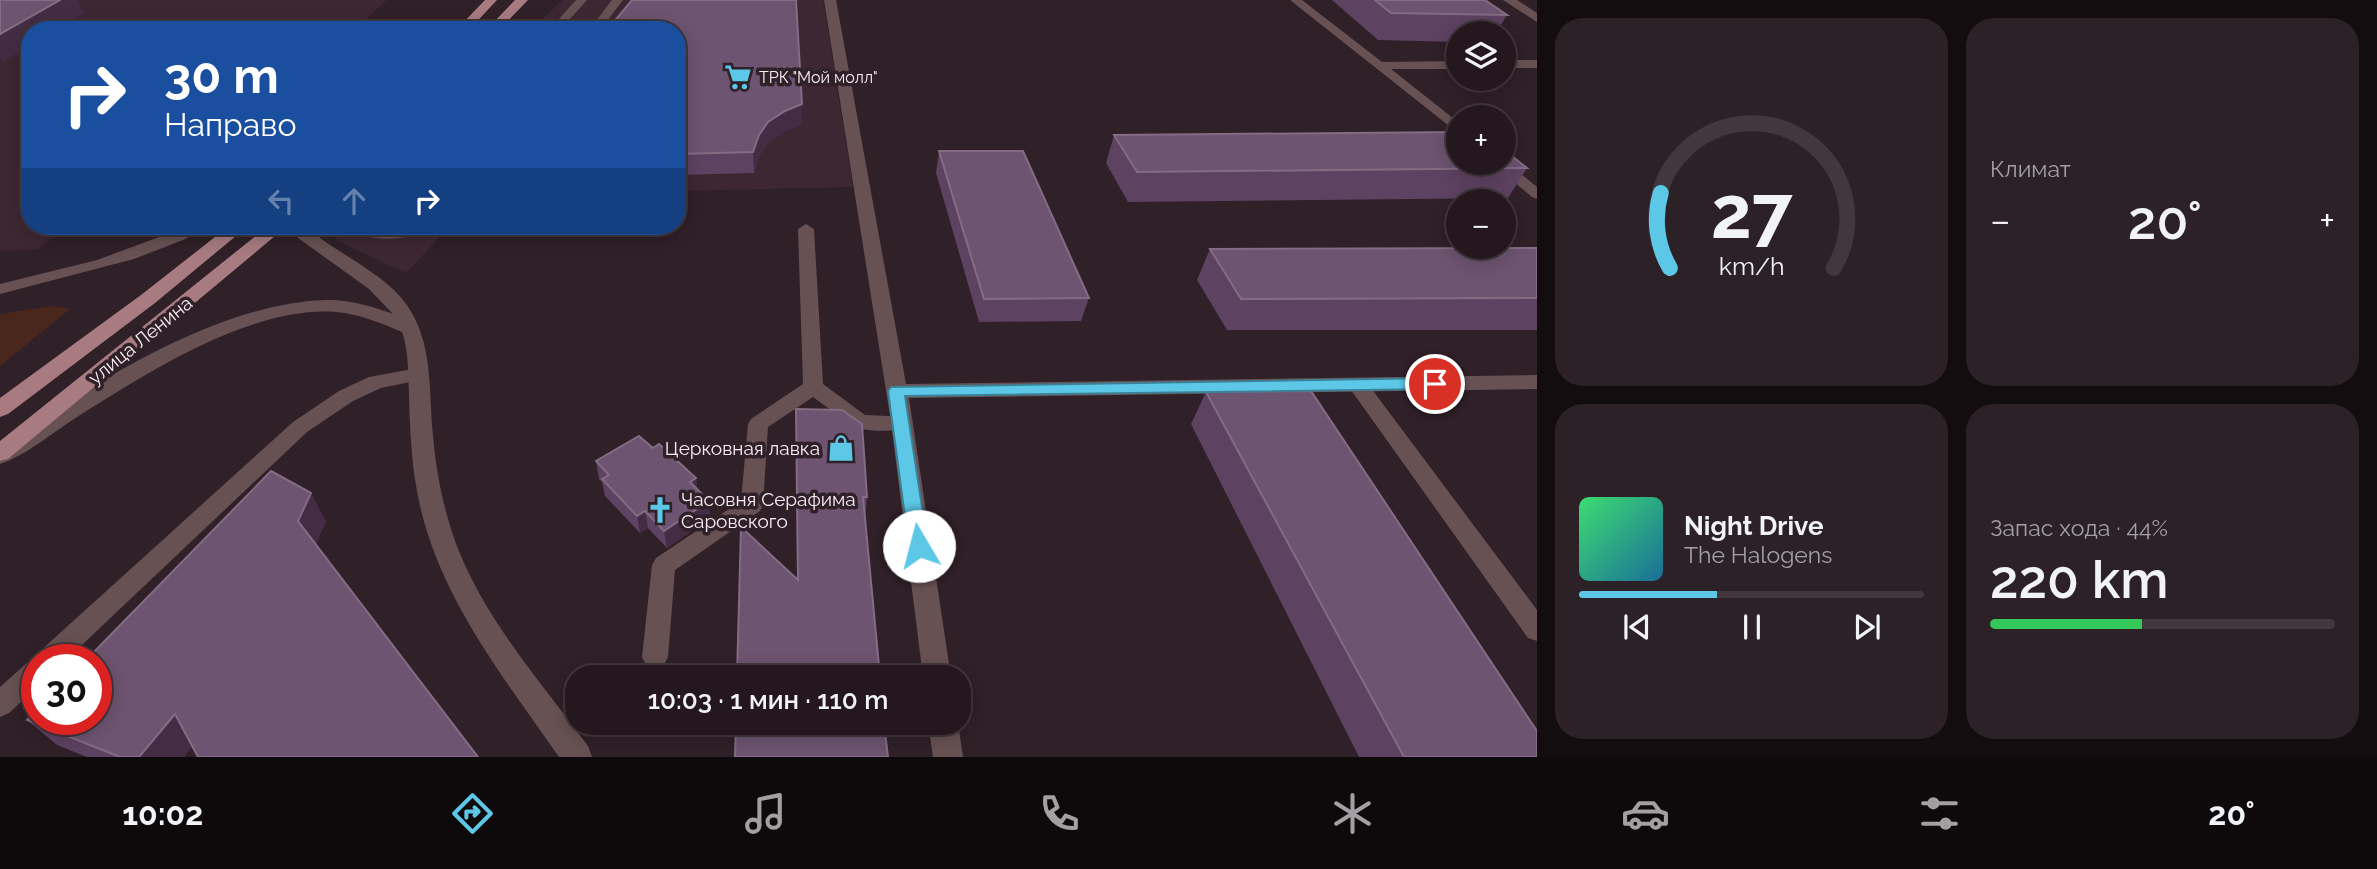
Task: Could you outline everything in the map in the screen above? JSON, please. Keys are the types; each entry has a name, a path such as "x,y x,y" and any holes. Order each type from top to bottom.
{"main road":[{"path":"471,21 491,0"},
{"path":"501,21 522,0"},
{"name":"улица Ленина","path":"0,409 148,299 228,235"},
{"name":"улица Ленина","path":"0,454 267,235"}],"street":[{"path":"830,0 902,422 935,665"},
{"path":"1509,0 1537,18"},
{"path":"305,235 321,250 360,270 392,297 411,328 432,505 451,566 488,630 577,757"},
{"path":"0,454 99,393 174,353 233,327 273,314 322,306 343,306 374,313 411,328"},
{"path":"897,391 1537,382"},
{"path":"945,735 948,757"}],"lane":[{"path":"562,21 582,0"},
{"path":"601,21 618,0"},
{"path":"1295,0 1446,120"},
{"path":"1516,64 1537,64"},
{"path":"1379,66 1446,65"},
{"path":"1514,175 1537,194"},
{"path":"806,229 813,387"},
{"path":"0,289 65,275 124,258 180,235"},
{"path":"65,644 300,426 346,396 376,382 418,373"},
{"path":"1358,385 1537,630"},
{"path":"813,387 861,422 902,422"},
{"path":"655,657 664,565 752,505 758,424 813,387"},
{"path":"0,705 21,685"}],"shaded area":[{"path":"0,0 387,0 364,21 21,21 21,235 58,235 37,249 0,251"},
{"name":"ТРК \"Мой молл\"","path":"563,0 823,0 853,187 686,191 686,21 540,21"},
{"path":"333,235 442,235 406,273 340,242"},
{"path":"51,306 70,309 0,366 0,314"}],"building":[{"path":"0,0 60,0 21,21 0,34"},
{"name":"ТРК \"Мой молл\"","path":"632,0 796,0 802,104 768,122 759,135 753,152 686,154 686,21 614,21"},
{"path":"1375,0 1485,0 1507,15 1391,13"},
{"path":"1446,132 1446,169 1137,172 1114,135"},
{"path":"939,151 1023,151 1089,298 984,299"},
{"path":"1516,159 1527,168 1516,168"},
{"path":"1446,248 1446,259 1516,259 1516,248 1537,248 1537,298 1241,299 1210,249"},
{"path":"1311,391 1537,731 1537,757 1404,757 1206,392"},
{"path":"796,409 842,410 862,424 867,497 863,497 879,665 737,665 741,527 798,580"},
{"name":"Часовня Серафима Саровского","path":"639,436 653,448 659,444 696,478 690,482 709,501 664,531 645,511 637,516 602,479 609,475 596,461"},
{"path":"271,471 311,493 298,521 478,757 198,757 175,714 139,757 120,757 65,735 112,735 112,644 102,644"},
{"path":"736,735 885,735 888,757 735,757"}],"place":[{"name":"ТРК \"Мой молл\"","path":"738,77"},
{"name":"Церковная лавка","path":"841,448"},
{"name":"Часовня Серафима Саровского","path":"660,510"}],"route":[{"path":"919,546 897,391 1435,384"}]}
